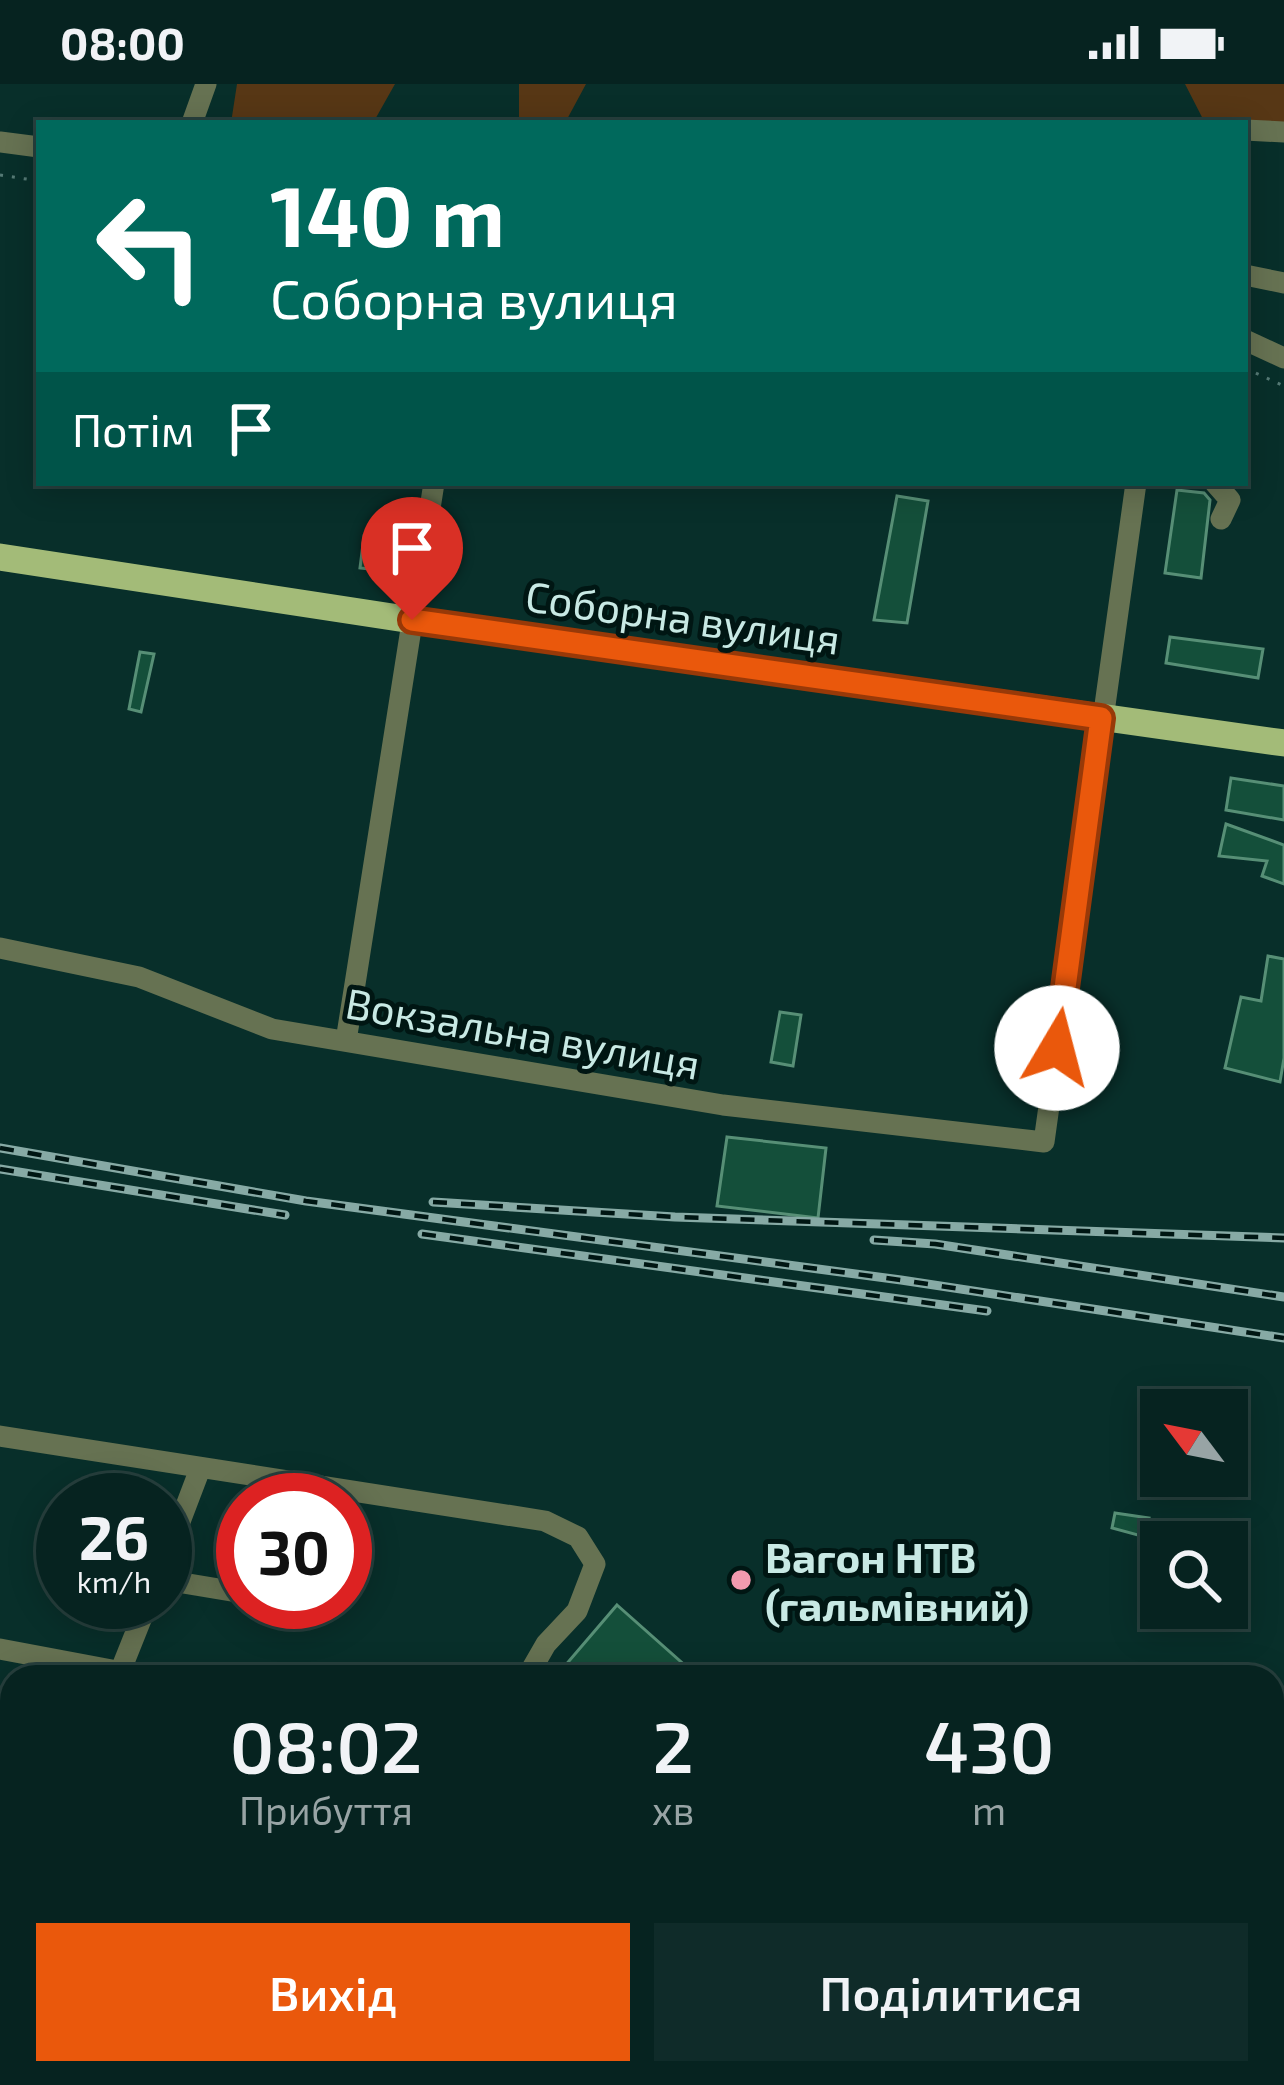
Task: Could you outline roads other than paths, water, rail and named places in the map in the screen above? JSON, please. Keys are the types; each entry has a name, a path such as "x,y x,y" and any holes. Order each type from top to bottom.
{"main road":[{"name":"Соборна вулиця","path":"0,557 1284,743"}],"street":[{"path":"193,120 206,84"},
{"path":"1248,130 1284,132"},
{"path":"0,142 36,147"},
{"path":"1248,276 1284,283"},
{"path":"1248,341 1284,358"},
{"path":"346,1041 434,486"},
{"path":"1101,718 1136,486"},
{"path":"1218,486 1230,500 1221,519"},
{"name":"Вокзальна вулиця","path":"0,948 139,976 272,1029 723,1105 1044,1142 1101,718"},
{"path":"0,1436 545,1521 578,1538 596,1564 577,1611 546,1644 534,1665"},
{"path":"192,1490 200,1469"},
{"path":"123,1665 137,1629"},
{"path":"0,1649 76,1665"}],"railway":[{"path":"0,1148 306,1201 901,1280 1284,1338"},
{"path":"0,1169 285,1215"},
{"path":"433,1202 675,1217 1284,1238"},
{"path":"422,1234 987,1311"},
{"path":"874,1240 935,1244 1284,1297"}],"place":[{"name":"Вагон НТВ (гальмівний)","path":"741,1580"}]}
